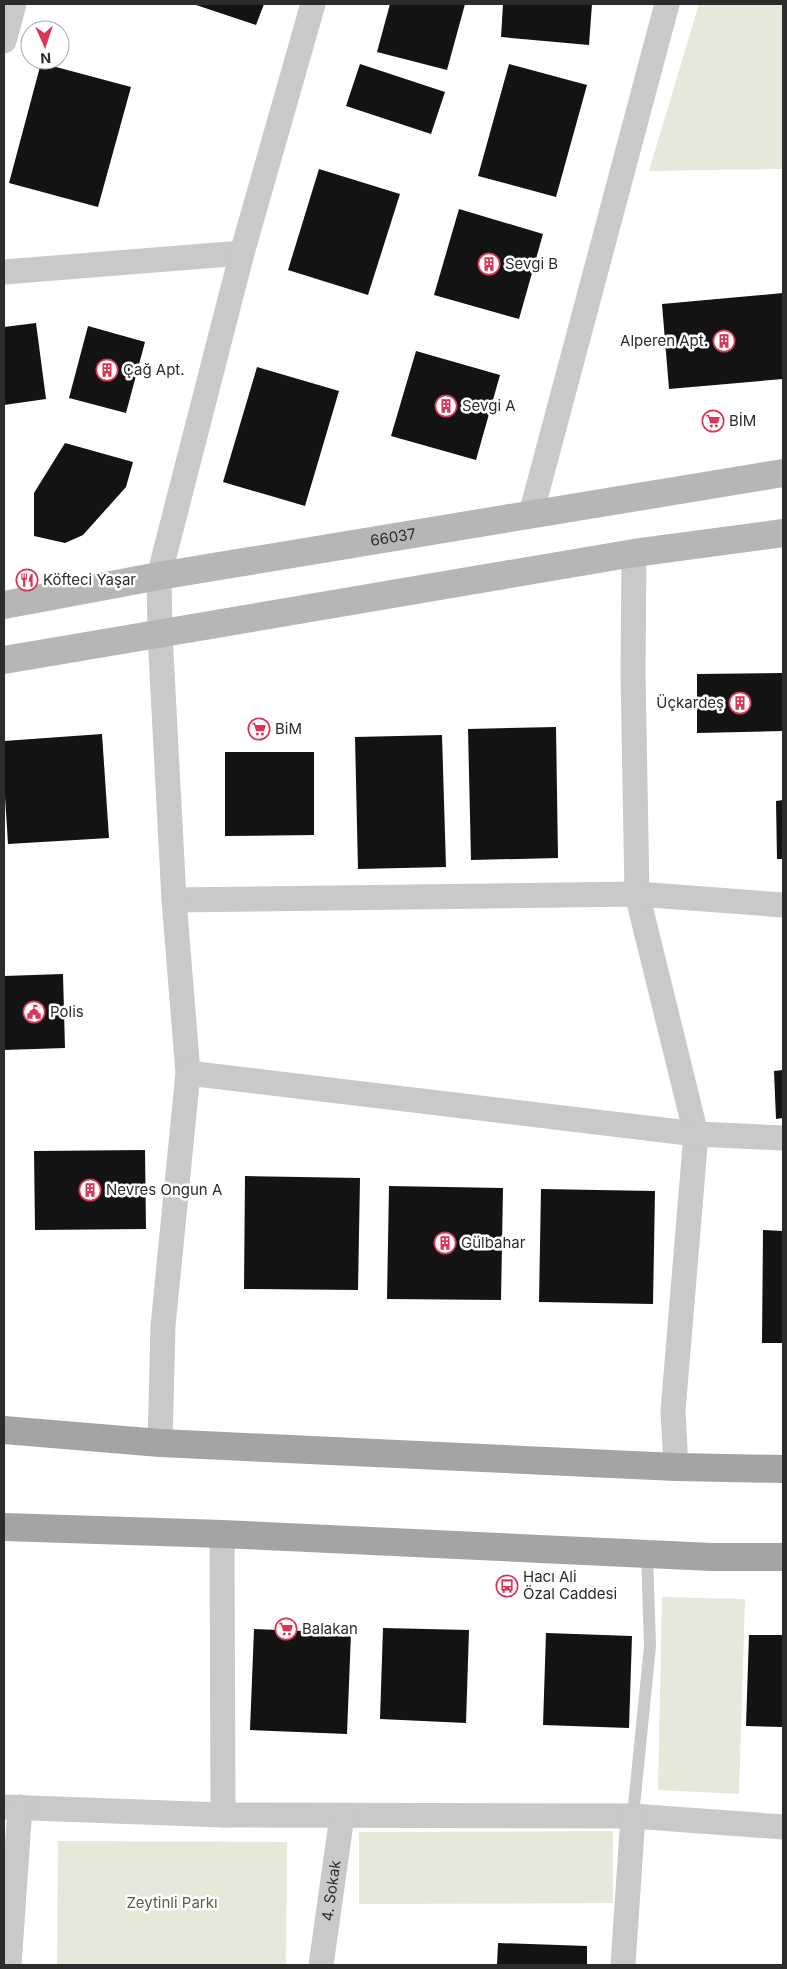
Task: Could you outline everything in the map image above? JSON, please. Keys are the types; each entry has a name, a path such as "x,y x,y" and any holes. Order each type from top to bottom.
{"main road":[{"path":"4,1430 160,1444 676,1467 783,1469"},
{"path":"4,1527 222,1534 712,1557 783,1557"}],"street":[{"path":"4,41 14,4"},
{"path":"160,1444 163,1326 188,1073 174,900 160,634 159,576 242,253 313,4"},
{"path":"531,514 667,4"},
{"path":"4,272 242,253"},
{"name":"66037","path":"4,605 159,576 783,473"},
{"path":"4,660 634,553 783,533"},
{"path":"634,553 633,674 637,894 696,1134 673,1411 676,1467"},
{"path":"174,900 637,894 783,905"},
{"path":"188,1073 696,1134 783,1138"},
{"path":"222,1534 223,1815"},
{"path":"9,1965 12,1807 223,1815 633,1816 783,1827"},
{"name":"4. Sokak","path":"321,1965 342,1816"},
{"path":"623,1965 633,1816"}],"lane":[{"path":"633,1816 650,1646 646,1554"}],"green space":[{"path":"699,4 783,4 783,169 649,171"},
{"path":"662,1597 745,1599 739,1794 658,1790"},
{"path":"613,1831 613,1903 359,1904 359,1832"},
{"name":"Zeytinli Parkı","path":"58,1841 287,1842 286,1965 57,1965"}],"building":[{"path":"193,4 264,4 256,25"},
{"path":"390,4 465,4 447,70 377,52"},
{"path":"503,4 592,4 589,45 501,37"},
{"path":"360,64 445,92 431,134 346,106"},
{"path":"509,64 587,85 556,197 478,176"},
{"path":"39,70 67,70 131,87 98,207 9,183"},
{"path":"319,169 400,194 368,295 288,270"},
{"name":"Sevgi B","path":"459,209 543,234 519,319 434,295"},
{"name":"Alperen Apt.","path":"783,293 783,379 669,389 662,304"},
{"path":"36,323 46,399 4,405 4,327"},
{"name":"Çağ Apt.","path":"88,326 145,342 126,413 69,398"},
{"name":"Sevgi A","path":"416,351 500,375 476,460 391,436"},
{"path":"257,367 339,391 305,506 223,482"},
{"path":"65,443 133,462 126,487 83,535 65,543 34,536 34,493"},
{"name":"Üçkardeş","path":"783,673 783,731 697,733 697,674"},
{"path":"556,727 558,858 471,860 468,729"},
{"path":"102,734 109,838 8,844 4,781 4,741"},
{"path":"442,735 446,867 358,869 355,737"},
{"path":"225,752 314,752 314,835 225,836"},
{"path":"783,800 783,859 777,859 776,801"},
{"name":"Polis","path":"63,974 65,1048 4,1050 4,976"},
{"path":"783,1070 783,1118 776,1119 774,1071"},
{"name":"Nevres Ongun A","path":"145,1150 146,1229 35,1230 34,1151"},
{"path":"245,1176 360,1178 358,1290 244,1289"},
{"name":"Gülbahar","path":"389,1186 503,1188 501,1300 387,1299"},
{"path":"541,1189 655,1191 653,1304 539,1302"},
{"path":"763,1230 783,1231 783,1343 762,1343"},
{"path":"383,1628 469,1630 466,1723 380,1719"},
{"path":"254,1629 351,1633 347,1734 250,1730"},
{"path":"546,1633 632,1636 629,1728 543,1725"},
{"path":"749,1635 783,1635 783,1727 746,1726"},
{"path":"498,1943 587,1946 587,1965 497,1965"}],"place":[{"name":"Sevgi B","path":"489,264"},
{"name":"Alperen Apt.","path":"724,341"},
{"name":"Çağ Apt.","path":"107,370"},
{"name":"Sevgi A","path":"446,406"},
{"name":"BİM","path":"713,421"},
{"name":"Köfteci Yaşar","path":"27,580"},
{"name":"Üçkardeş","path":"740,703"},
{"name":"BiM","path":"259,729"},
{"name":"Polis","path":"34,1012"},
{"name":"Nevres Ongun A","path":"90,1190"},
{"name":"Gülbahar","path":"445,1243"},
{"name":"Hacı Ali Özal Caddesi","path":"507,1586"},
{"name":"Balakan","path":"286,1629"}]}
